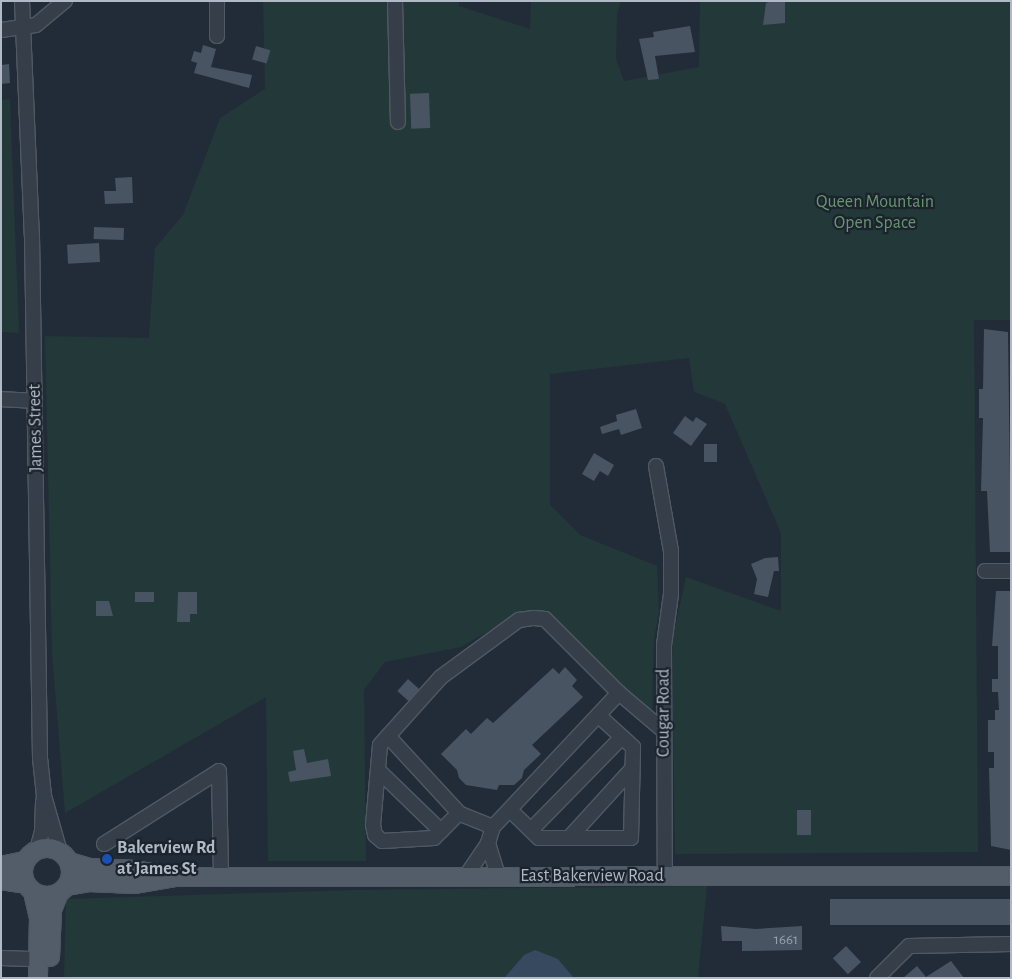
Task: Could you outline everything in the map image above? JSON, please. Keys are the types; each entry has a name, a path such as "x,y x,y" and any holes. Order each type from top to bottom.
{"main road":[{"path":"1,866 50,848 65,857 71,876 52,910 38,978"},
{"path":"31,856 23,874 39,918 48,978"},
{"name":"East Bakerview Road","path":"65,857 90,868 135,870 174,877 1011,876"},
{"name":"East Bakerview Road","path":"63,890 89,882 135,884 174,877"},
{"path":"1,880 29,888 43,896 63,890"}],"street":[{"name":"James Street","path":"22,1 35,401 40,758 44,796 65,857"},
{"path":"1,30 23,29 36,25 65,1"},
{"path":"217,1 217,36"},
{"path":"395,1 398,122"},
{"path":"1,399 35,401"},
{"name":"Cougar Road","path":"656,466 672,551 671,594 664,645 664,875"},
{"path":"984,571 1011,571"},
{"path":"459,813 434,838 382,841 375,835 372,825 380,745 441,677 519,620 545,619 619,693 664,731"},
{"path":"466,876 488,843 493,827 511,811 619,693"},
{"path":"511,811 539,838 631,838 633,747 599,716"},
{"path":"388,736 459,813 493,827"},
{"path":"532,830 622,736"},
{"path":"378,770 441,831"},
{"path":"569,838 631,770"},
{"path":"104,844 219,771 221,877"},
{"path":"31,856 42,831 44,796"},
{"path":"488,843 498,876"},
{"path":"877,978 909,946 1011,944"},
{"path":"1,958 44,954"}],"green space":[{"name":"Queen Mountain Open Space","path":"263,1 459,1 459,6 530,29 531,1 621,1 617,14 616,59 624,81 699,67 700,1 1011,1 1011,320 974,320 978,852 675,854 672,641 686,577 781,611 781,533 725,404 694,392 689,358 550,374 550,505 580,535 657,566 659,612 654,639 652,714 549,613 523,611 461,647 385,662 364,690 366,861 268,861 266,697 65,813 52,653 45,336 149,338 155,248 183,215 220,118 265,89"},
{"path":"10,99 19,333 1,332 1,100"},
{"path":"707,886 698,978 574,978 558,959 524,955 504,978 64,978 66,899 354,890"}],"water":[{"path":"535,950 558,959 574,978 504,978 524,955"}],"building":[{"path":"785,1 785,23 763,25 766,3"},
{"path":"690,26 695,52 655,56 659,79 648,80 639,39 654,37 653,32"},
{"path":"203,45 216,49 211,67 252,75 249,88 194,73 197,63 191,61 194,51 201,53"},
{"path":"256,46 270,50 267,64 252,59"},
{"path":"9,64 10,83 1,84 1,65"},
{"path":"429,93 430,128 411,129 410,94"},
{"path":"132,177 133,203 105,204 104,191 116,191 115,178"},
{"path":"94,227 124,228 124,240 94,239"},
{"path":"99,243 100,262 68,264 67,245"},
{"path":"984,329 1008,332 1011,552 990,552 987,491 981,491 983,418 979,418 979,389 983,389"},
{"path":"636,409 642,428 621,435 619,429 602,434 600,427 617,421 616,415"},
{"path":"685,416 693,422 696,417 707,424 691,446 673,433"},
{"path":"704,444 717,444 717,462 704,462"},
{"path":"594,453 614,465 608,476 600,471 594,481 582,474"},
{"path":"778,557 779,571 774,571 768,597 754,594 757,579 751,564 765,558"},
{"path":"996,591 1011,591 1011,850 991,846 989,768 994,768 994,752 988,752 988,720 995,720 995,710 999,710 998,692 992,692 992,679 998,679 998,646 992,646"},
{"path":"135,592 154,592 154,602 135,602"},
{"path":"178,592 197,592 197,614 190,614 190,622 177,622"},
{"path":"96,601 109,601 113,616 96,616"},
{"path":"565,667 577,680 572,686 583,697 532,745 541,754 524,770 522,778 514,785 499,785 497,790 466,785 459,778 457,770 441,754 466,729 471,734 487,718 493,723 553,668 559,674"},
{"path":"408,679 419,689 408,701 397,691"},
{"path":"304,749 307,763 328,759 331,776 290,782 288,772 296,770 293,751"},
{"path":"797,810 811,810 811,835 797,835"},
{"path":"830,899 1011,899 1011,925 830,925"},
{"path":"721,926 756,929 802,926 802,950 742,951 742,941 722,941"},
{"path":"846,946 861,962 848,974 833,958"},
{"path":"951,961 964,978 903,978 917,966 926,977"}],"place":[{"name":"Bakerview Rd at James St","path":"107,859"}]}
